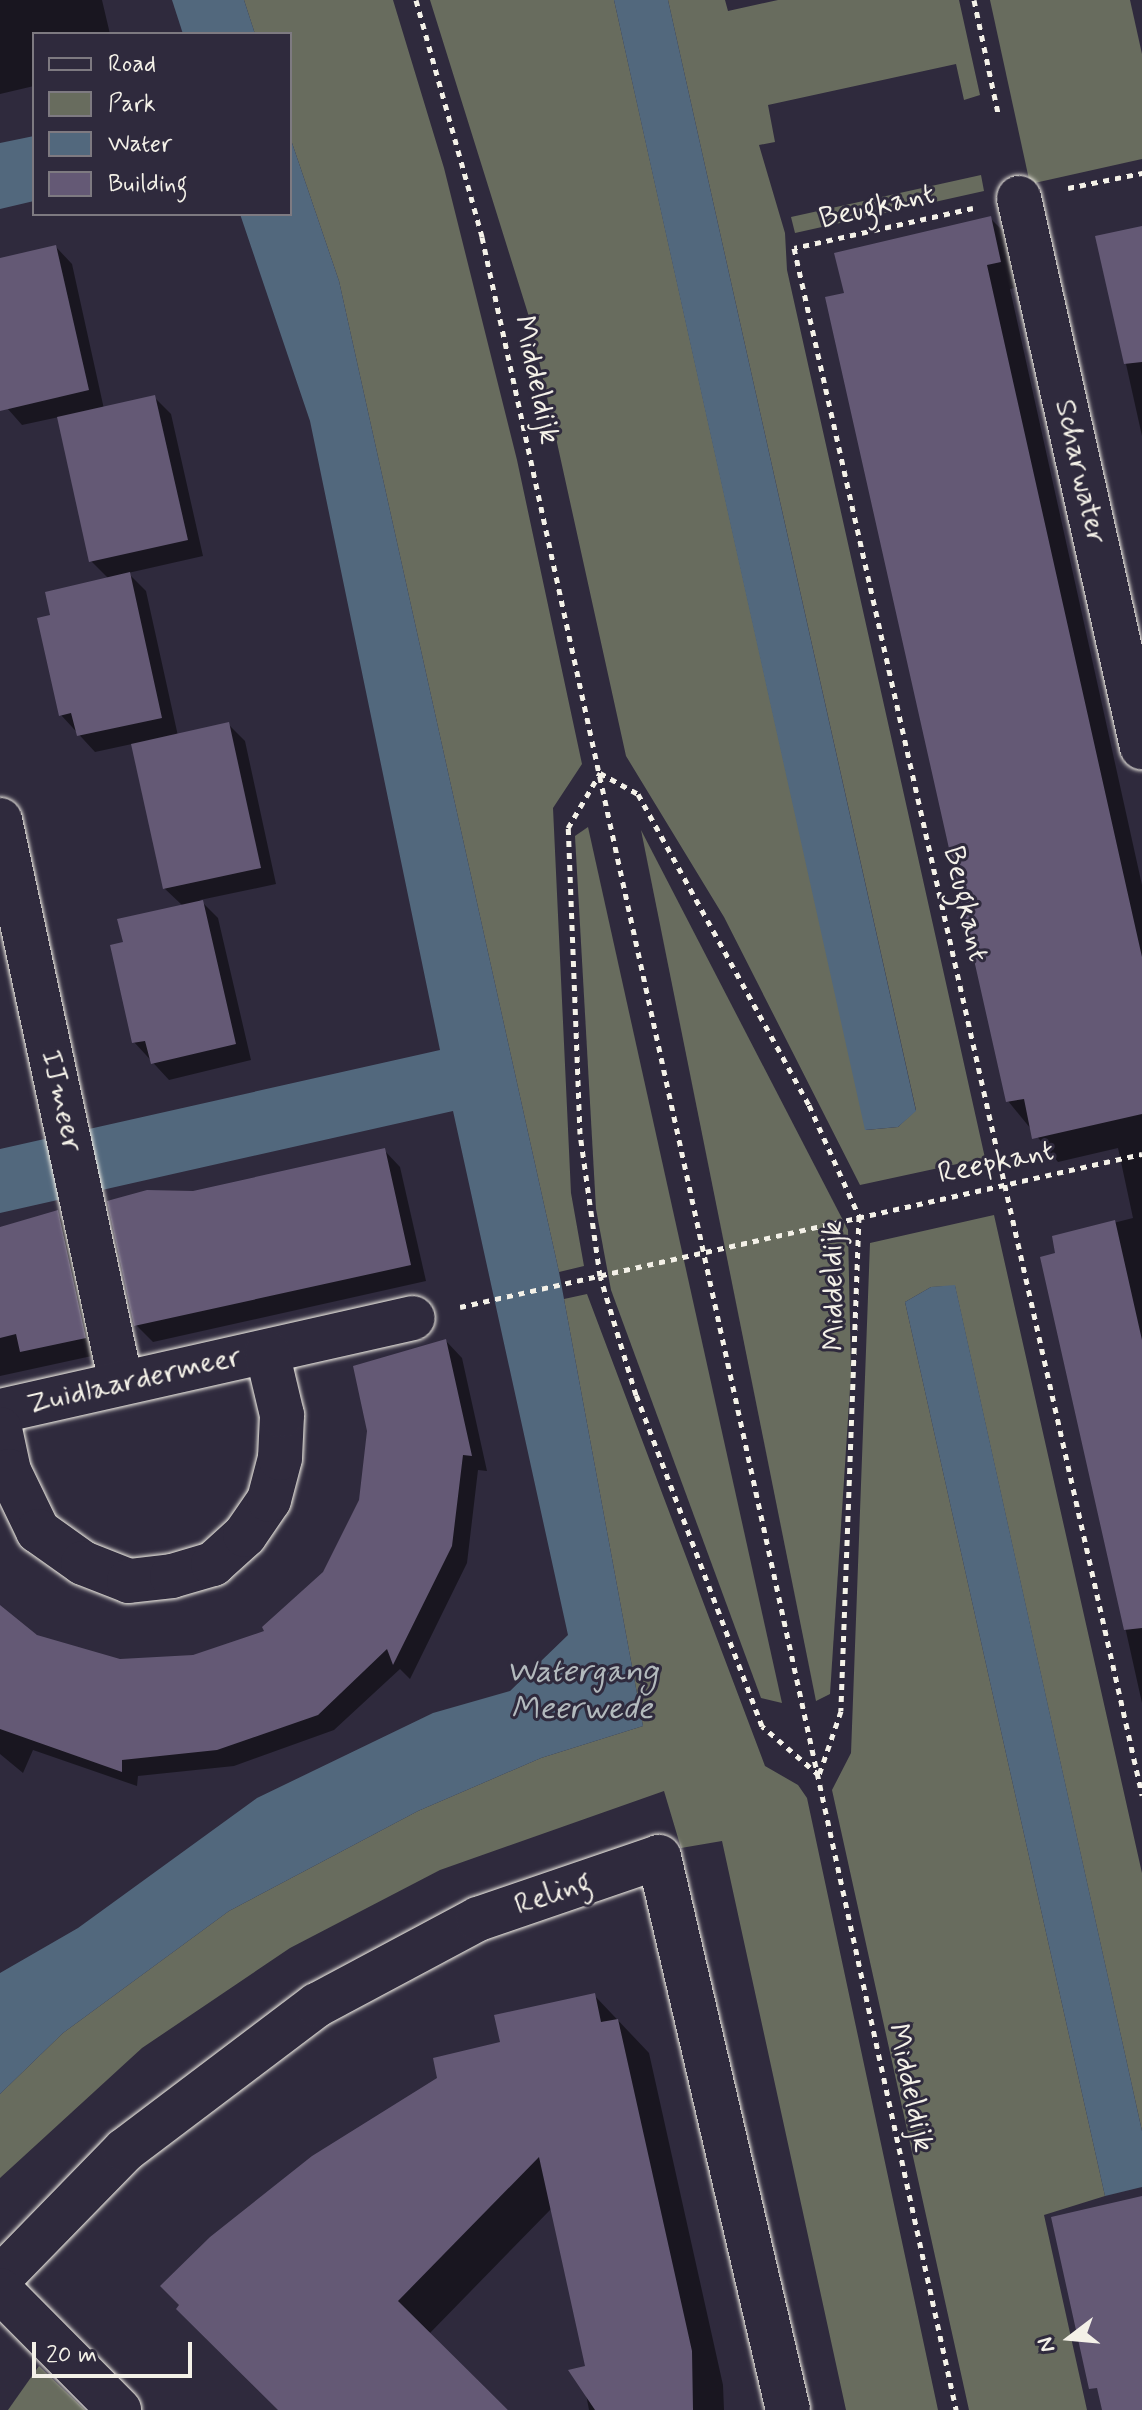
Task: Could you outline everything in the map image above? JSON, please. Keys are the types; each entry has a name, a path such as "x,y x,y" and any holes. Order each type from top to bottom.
{"street":[{"name":"Scharwater","path":"1019,198 1142,747"},
{"name":"IJmeer","path":"0,820 121,1383"},
{"name":"Zuidlaardermeer","path":"0,1411 413,1318"},
{"name":"Zuidlaardermeer","path":"0,1429 9,1471 38,1531 83,1563 129,1581 172,1576 213,1564 245,1535 269,1500 280,1458 282,1415 267,1352"},
{"name":"Reling","path":"0,2278 125,2150 317,2005 478,1919 659,1857 788,2410"},
{"path":"0,2290 119,2410"}],"path":[{"name":"Middeldijk","path":"416,0 482,237 706,1252 956,2410"},
{"path":"974,0 998,113"},
{"path":"1019,198 1142,173"},
{"name":"Beugkant","path":"1019,198 794,248 1142,1795"},
{"name":"Middeldijk","path":"600,773 638,794 809,1105 859,1216 841,1711 819,1775"},
{"path":"600,773 568,828 580,1134 600,1276 636,1395 762,1726 819,1775"},
{"name":"Reepkant","path":"600,1276 1142,1154"},
{"path":"486,1301 600,1276"}],"green space":[{"path":"244,0 393,0 444,168 517,460 582,764 553,808 571,1193 584,1266 559,1272 339,281 292,143 292,32 254,32"},
{"path":"430,0 614,0 866,1130 898,1127 916,1110 668,0 725,0 728,11 778,0 959,0 980,95 964,100 956,64 768,105 775,142 759,145 785,233 787,270 985,1158 860,1185 724,917 626,756 530,320"},
{"path":"990,0 1130,0 1142,54 1142,159 1030,184"},
{"path":"981,175 984,191 795,233 791,217"},
{"path":"588,827 782,1703 761,1698 611,1290 596,1209 575,836"},
{"path":"641,830 848,1230 851,1373 830,1694 816,1701"},
{"path":"994,1215 1142,1873 1142,2131 955,1286 931,1287 905,1302 1105,2196 1044,2215 1087,2410 969,2410 832,1790 851,1753 870,1243"},
{"path":"587,1294 765,1766 798,1785 807,1798 938,2410 846,2410 722,1841 681,1848 664,1791 440,1870 290,1948 142,2048 0,2178 0,2094 63,2033 229,1911 418,1811 541,1758 643,1726 564,1299"},
{"path":"39,2366 85,2410 8,2410"}],"water":[{"path":"172,0 244,0 254,32 182,32"},
{"path":"614,0 668,0 916,1111 898,1127 865,1130"},
{"path":"32,136 32,201 0,209 0,143"},
{"name":"Watergang Meerwede","path":"292,143 339,281 559,1272 643,1726 541,1758 418,1811 229,1911 63,2033 0,2094 0,1973 78,1928 257,1798 433,1713 510,1691 568,1635 453,1111 0,1213 0,1149 440,1050 310,421 241,216 292,216"},
{"path":"955,1285 1142,2131 1142,2187 1105,2196 905,1302 931,1287"}],"building":[{"path":"991,216 1001,262 987,265 1142,957 1142,1114 1032,1139 1024,1099 1006,1102 825,297 844,293 834,253"},
{"path":"1142,226 1142,362 1124,364 1095,236"},
{"path":"56,245 89,390 0,411 0,258"},
{"path":"155,395 188,540 89,562 57,417"},
{"path":"130,572 162,718 77,736 71,713 59,716 37,618 50,615 45,592"},
{"path":"229,722 261,868 163,889 131,744"},
{"path":"203,900 236,1044 151,1064 145,1041 132,1043 110,945 123,942 117,919"},
{"path":"385,1148 411,1265 134,1326 107,1201 147,1190 193,1191"},
{"path":"58,1210 86,1338 20,1352 16,1334 0,1338 0,1227"},
{"path":"1115,1220 1142,1340 1142,1628 1124,1630 1040,1257 1055,1253 1052,1236"},
{"path":"446,1339 472,1456 463,1455 452,1546 393,1665 387,1649 318,1715 217,1750 122,1760 122,1772 0,1729 0,1605 37,1635 120,1659 193,1655 264,1631 262,1627 323,1572 359,1500 367,1431 353,1366"},
{"path":"595,1993 601,2022 618,2019 692,2351 693,2410 595,2410 568,2370 585,2366 539,2157 398,2301 508,2410 278,2410 176,2309 179,2305 160,2286 210,2237 312,2156 437,2078 433,2058 500,2042 494,2015"},
{"path":"1142,2196 1142,2410 1102,2410 1097,2388 1089,2389 1051,2217"}]}
